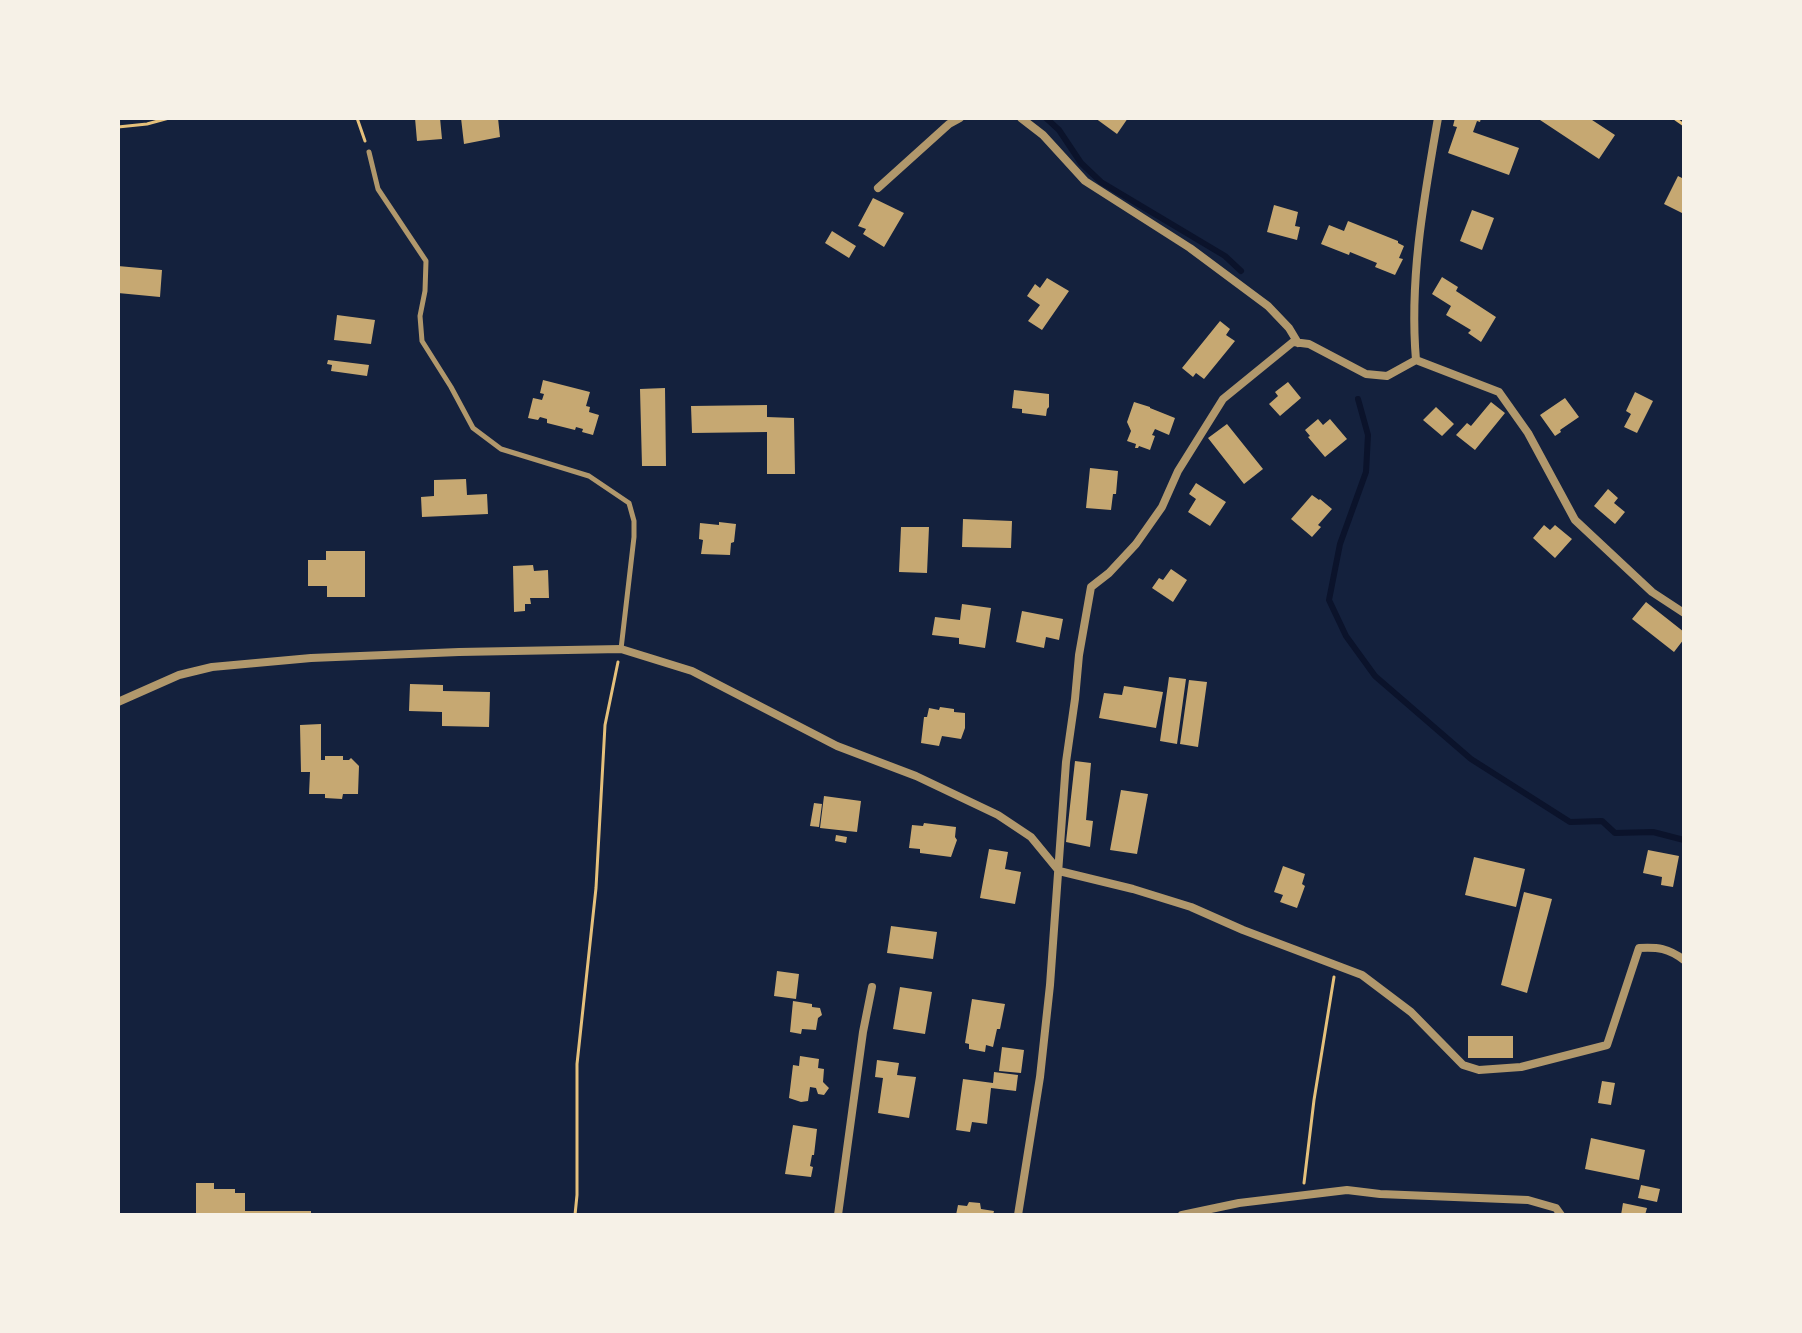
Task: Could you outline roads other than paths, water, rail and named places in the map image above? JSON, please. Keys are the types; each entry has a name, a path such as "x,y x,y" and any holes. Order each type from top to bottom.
{"street":[{"path":"878,188 949,124 960,118"},
{"path":"1021,118 1043,135 1085,181 1190,248 1268,306 1289,328 1298,343"},
{"path":"1416,360 1413,326 1421,216 1438,118"},
{"path":"1018,1215 1040,1077 1066,762 1091,587 1136,544 1162,507 1178,471 1223,399 1293,342 1309,344 1366,374 1387,376 1416,360 1499,392 1528,433 1575,520 1652,592 1684,613"},
{"path":"118,702 179,675 212,667 311,658 621,649 692,671 837,746 916,776 998,815 1031,837 1059,871 1191,907 1362,975 1411,1012 1463,1065 1479,1070 1521,1067 1607,1045 1639,948 1656,947 1673,952 1684,960"},
{"path":"838,1215 872,987"},
{"path":"1182,1215 1239,1203 1347,1190 1528,1200 1556,1208 1561,1215"}],"lane":[{"path":"369,152 378,189 426,261 420,316 422,341 473,428 501,449 589,476 629,503 634,537 621,649"}],"waterway":[{"path":"1046,118 1059,130 1081,163 1101,182 1225,256 1241,271"},
{"path":"1358,399 1368,435 1366,472 1340,544 1329,600 1346,636 1375,676 1471,759 1570,822 1602,821 1615,833 1653,832 1684,840"}]}
